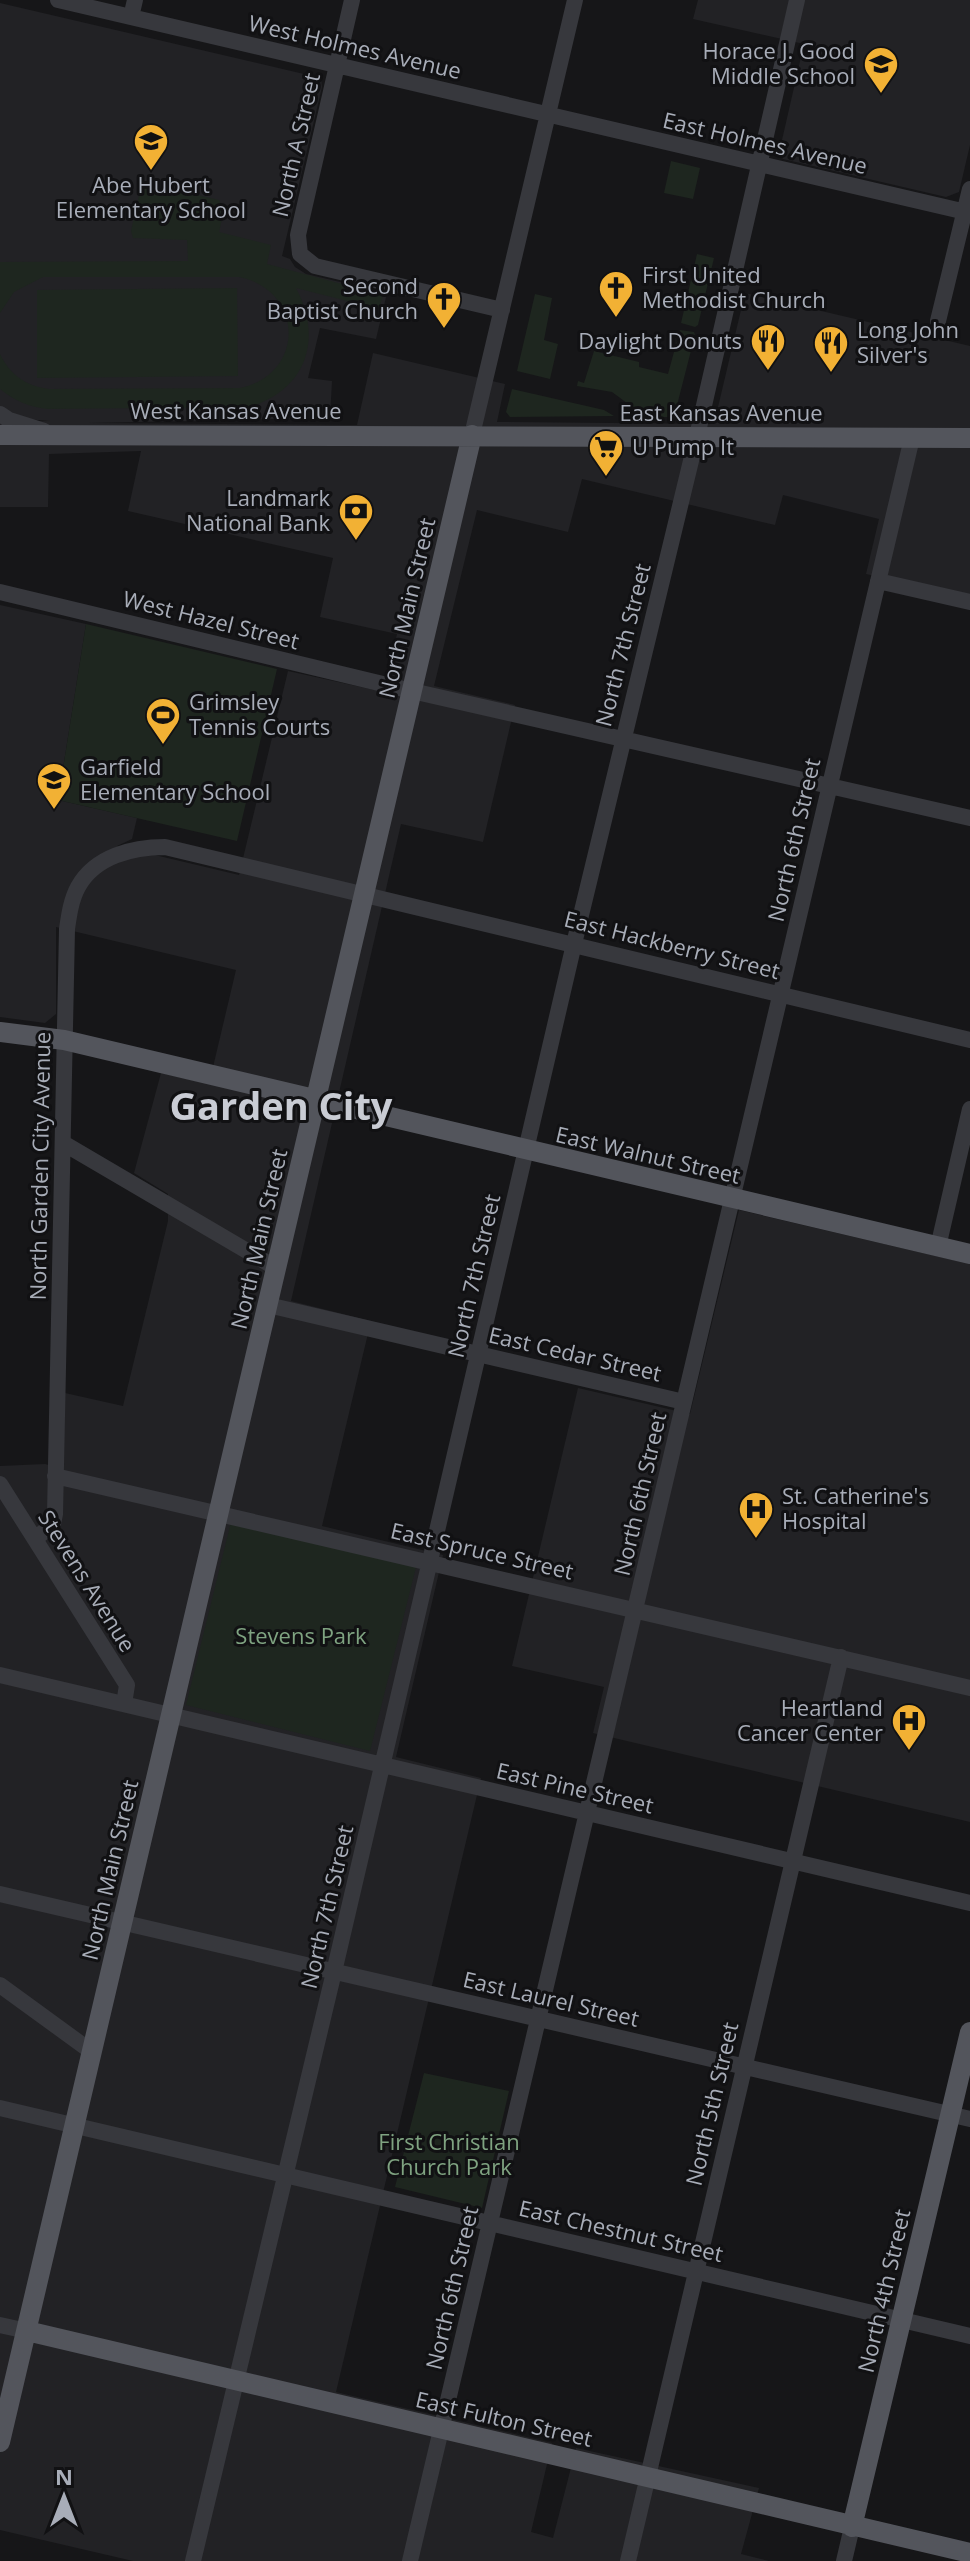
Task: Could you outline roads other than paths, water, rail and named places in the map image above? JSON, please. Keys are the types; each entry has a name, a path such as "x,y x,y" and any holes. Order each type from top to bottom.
{"main road":[{"name":"West Kansas Avenue","path":"0,435 472,435"},
{"name":"East Kansas Avenue","path":"472,435 970,438"},
{"name":"North Main Street","path":"0,2442 472,435"},
{"name":"East Walnut Street","path":"0,1032 64,1040 316,1102 970,1254"},
{"name":"North 4th Street","path":"852,2527 902,2320 960,2117 970,2032"},
{"name":"East Fulton Street","path":"27,2331 970,2553"}],"street":[{"name":"West Holmes Avenue","path":"58,0 549,115"},
{"path":"131,17 135,0"},
{"name":"North A Street","path":"352,0 298,235 300,254 315,266 502,310"},
{"name":"North Main Street","path":"472,435 575,0"},
{"name":"North 7th Street","path":"193,2561 238,2381 525,1150 697,436 797,0"},
{"name":"East Holmes Avenue","path":"549,115 967,212"},
{"path":"938,321 967,212 970,189"},
{"path":"0,414 9,420 57,435"},
{"name":"North 6th Street","path":"410,2561 912,438"},
{"path":"878,581 970,602"},
{"name":"West Hazel Street","path":"0,592 412,691 970,818"},
{"name":"North Garden City Avenue","path":"35,1539 49,1528 54,1519 67,929 71,904 79,885 104,862 121,852 143,847 165,847 364,894"},
{"name":"East Hackberry Street","path":"364,894 970,1040"},
{"path":"938,1247 970,1109"},
{"path":"63,1143 276,1268"},
{"name":"East Cedar Street","path":"268,1305 684,1402"},
{"name":"East Spruce Street","path":"55,1476 970,1688"},
{"name":"Stevens Avenue","path":"0,1484 127,1685 124,1704"},
{"name":"North 5th Street","path":"628,2561 841,1657"},
{"name":"East Pine Street","path":"0,1675 970,1903"},
{"name":"East Laurel Street","path":"0,1894 960,2117"},
{"path":"0,1985 92,2052"},
{"name":"East Chestnut Street","path":"0,2108 970,2336"},
{"path":"0,2325 27,2331"},
{"name":"North 4th Street","path":"844,2561 852,2527"}],"place":[{"name":"Horace J. Good Middle School","path":"881,95"},
{"name":"Abe Hubert Elementary School","path":"151,172"},
{"name":"First United Methodist Church","path":"616,319"},
{"name":"Second Baptist Church","path":"444,330"},
{"name":"Daylight Donuts","path":"768,372"},
{"name":"Long John Silver's","path":"831,374"},
{"name":"U Pump It","path":"606,478"},
{"name":"Landmark National Bank","path":"356,542"},
{"name":"Grimsley Tennis Courts","path":"163,746"},
{"name":"Garfield Elementary School","path":"54,811"},
{"name":"St. Catherine's Hospital","path":"756,1540"},
{"name":"Heartland Cancer Center","path":"909,1752"}],"district":[{"name":"Garden City","path":"281,1107"}],"park label":[{"name":"Stevens Park","path":"301,1636"},
{"name":"First Christian Church Park","path":"449,2154"}]}
